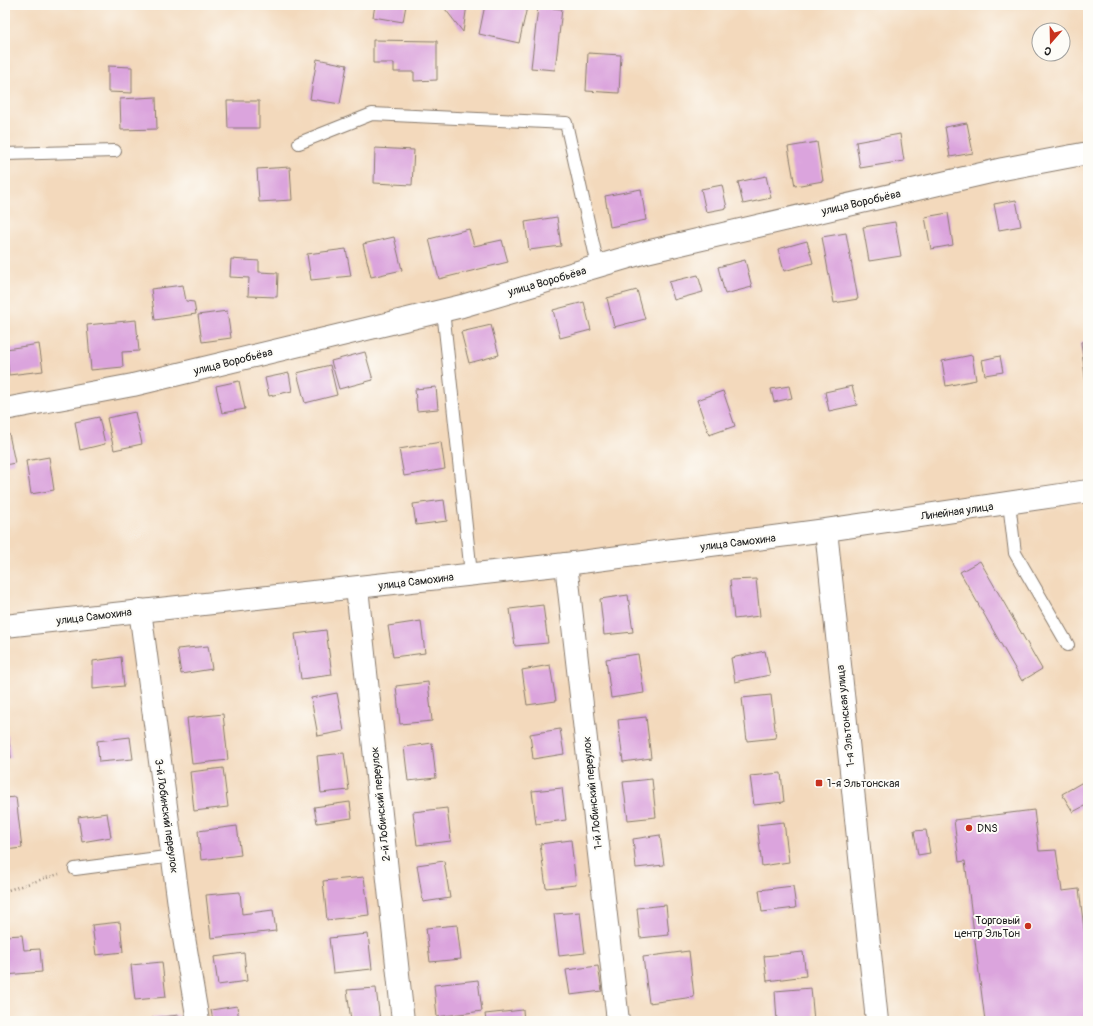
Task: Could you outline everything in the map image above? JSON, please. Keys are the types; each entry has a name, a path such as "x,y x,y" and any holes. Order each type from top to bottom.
{"street":[{"name":"улица Воробьёва","path":"5,408 133,385 443,310 646,252 1003,169 1088,153"},
{"name":"Линейная улица","path":"826,530 1088,491"},
{"name":"улица Самохина","path":"5,626 566,564 826,530"},
{"name":"1-я Эльтонская улица","path":"826,530 877,1021"},
{"name":"1-й Лобинский переулок","path":"566,564 618,1021"},
{"name":"2-й Лобинский переулок","path":"357,588 403,1021"},
{"name":"3-й Лобинский переулок","path":"140,610 181,920 198,1021"}],"lane":[{"path":"299,143 372,114 566,123 598,266"},
{"path":"5,154 115,151"},
{"path":"443,310 471,574"},
{"path":"1009,503 1015,553 1068,645"},
{"path":"75,869 173,856"}],"path":[{"path":"5,891 75,869"}],"building":[{"path":"375,5 406,5 403,22 373,17"},
{"path":"442,5 467,5 463,32"},
{"path":"485,5 519,5 527,7 519,43 479,34"},
{"path":"538,7 562,9 555,70 531,68"},
{"path":"373,40 437,41 437,80 414,81 414,72 394,72 394,63 373,63"},
{"path":"588,53 621,55 619,93 586,91"},
{"path":"317,59 347,65 340,104 310,99"},
{"path":"108,66 132,67 132,93 108,92"},
{"path":"156,97 157,129 121,130 120,99"},
{"path":"227,101 259,101 259,128 228,128"},
{"path":"967,123 973,153 950,157 945,127"},
{"path":"900,134 904,161 860,168 856,142"},
{"path":"817,142 823,181 795,186 788,147"},
{"path":"375,148 414,150 412,185 374,183"},
{"path":"290,167 292,200 259,202 257,169"},
{"path":"766,176 771,198 743,204 738,182"},
{"path":"722,185 727,208 706,212 701,189"},
{"path":"641,189 646,220 610,227 605,196"},
{"path":"1016,200 1021,226 999,230 994,204"},
{"path":"948,213 953,245 931,249 925,217"},
{"path":"557,217 561,246 529,250 525,222"},
{"path":"895,222 901,256 869,261 863,227"},
{"path":"469,229 474,246 502,240 508,262 439,279 429,239"},
{"path":"846,233 858,299 834,303 822,237"},
{"path":"394,237 402,270 371,277 363,244"},
{"path":"807,241 813,263 784,271 778,249"},
{"path":"346,249 351,276 311,280 307,254"},
{"path":"231,259 259,261 259,272 278,273 277,297 248,296 249,278 230,277"},
{"path":"745,260 752,287 725,294 718,267"},
{"path":"698,275 703,292 674,300 669,282"},
{"path":"183,285 186,301 194,302 196,314 155,320 151,289"},
{"path":"637,290 645,319 614,327 607,298"},
{"path":"584,302 591,330 560,338 553,310"},
{"path":"227,311 231,338 202,342 198,315"},
{"path":"136,320 139,351 122,352 123,367 91,370 87,325"},
{"path":"491,325 499,355 469,363 461,332"},
{"path":"1088,341 1088,394 1087,394 1081,342"},
{"path":"39,344 43,371 9,375 6,349"},
{"path":"365,352 373,380 339,389 331,361"},
{"path":"972,355 976,380 946,386 942,361"},
{"path":"1000,356 1003,372 985,375 982,360"},
{"path":"330,365 337,395 305,403 297,373"},
{"path":"289,373 292,391 269,396 265,378"},
{"path":"239,381 245,409 222,413 216,386"},
{"path":"789,386 792,398 774,402 771,389"},
{"path":"852,386 857,405 829,411 825,392"},
{"path":"436,387 438,409 417,411 415,389"},
{"path":"723,391 735,426 709,435 697,400"},
{"path":"135,412 142,444 114,450 107,418"},
{"path":"99,417 105,444 80,450 75,422"},
{"path":"5,434 9,434 15,463 5,465"},
{"path":"441,442 445,469 404,476 399,449"},
{"path":"49,457 54,490 31,494 26,461"},
{"path":"444,500 447,521 416,525 413,504"},
{"path":"980,561 1042,669 1022,681 960,572"},
{"path":"756,579 760,616 734,619 730,580"},
{"path":"628,595 633,632 604,635 600,599"},
{"path":"543,605 548,643 515,646 510,609"},
{"path":"421,621 425,653 393,657 388,626"},
{"path":"326,630 332,675 301,679 295,634"},
{"path":"208,646 212,669 181,674 177,649"},
{"path":"765,651 770,675 735,682 731,658"},
{"path":"638,654 644,693 611,698 606,659"},
{"path":"121,657 124,686 93,689 93,661"},
{"path":"550,665 556,701 527,705 522,670"},
{"path":"428,682 432,721 400,724 396,686"},
{"path":"337,693 344,731 318,736 311,698"},
{"path":"771,695 776,738 747,741 742,698"},
{"path":"223,714 228,760 192,764 187,718"},
{"path":"646,717 651,758 623,762 618,720"},
{"path":"560,729 564,754 533,759 530,734"},
{"path":"5,735 8,735 11,758 5,758"},
{"path":"130,737 133,759 99,762 97,741"},
{"path":"432,743 436,778 408,781 404,747"},
{"path":"344,753 349,790 321,793 317,756"},
{"path":"223,768 228,807 194,811 190,772"},
{"path":"781,773 784,802 754,805 750,776"},
{"path":"652,779 656,817 628,820 623,782"},
{"path":"1088,779 1088,804 1073,812 1062,794"},
{"path":"562,788 566,820 536,824 532,791"},
{"path":"16,797 22,848 5,850 5,798"},
{"path":"350,802 352,818 317,823 314,807"},
{"path":"447,808 451,841 417,845 413,812"},
{"name":"Торговый центр ЭльТон","path":"1034,810 1039,851 1056,850 1062,891 1079,889 1088,960 1088,1021 985,1021 965,861 959,862 954,820"},
{"path":"107,813 111,837 82,842 78,817"},
{"path":"784,822 789,862 762,866 757,825"},
{"path":"237,826 241,855 201,860 198,831"},
{"path":"926,830 930,853 918,855 914,831"},
{"path":"660,835 664,865 636,868 633,839"},
{"path":"571,840 576,885 546,888 540,844"},
{"path":"444,861 450,898 423,902 417,865"},
{"path":"364,877 369,915 327,920 323,881"},
{"path":"793,886 796,908 762,912 759,890"},
{"path":"240,892 242,914 273,910 276,931 211,938 206,895"},
{"path":"666,905 669,935 640,938 637,908"},
{"path":"580,912 585,953 559,956 554,914"},
{"path":"120,922 123,952 96,955 92,925"},
{"path":"457,925 461,959 430,962 426,928"},
{"path":"368,934 372,969 333,973 329,938"},
{"path":"22,935 24,950 40,949 42,972 5,975 5,936"},
{"path":"689,951 694,997 649,1003 643,957"},
{"path":"803,952 806,976 767,981 764,956"},
{"path":"244,953 247,981 218,985 214,957"},
{"path":"162,962 166,997 135,1000 131,965"},
{"path":"598,966 602,991 570,995 566,970"},
{"path":"478,980 482,1011 437,1017 434,985"},
{"path":"376,988 380,1021 351,1021 347,990"},
{"path":"811,988 814,1021 777,1021 775,991"},
{"path":"237,1006 239,1021 213,1021 211,1010"},
{"path":"523,1010 524,1021 486,1021 485,1014"},
{"path":"179,1015 180,1021 152,1021 152,1018"}],"place":[{"name":"1-я Эльтонская","path":"819,783"},
{"name":"DNS","path":"969,828"},
{"name":"Торговый центр ЭльТон","path":"1028,926"}]}
